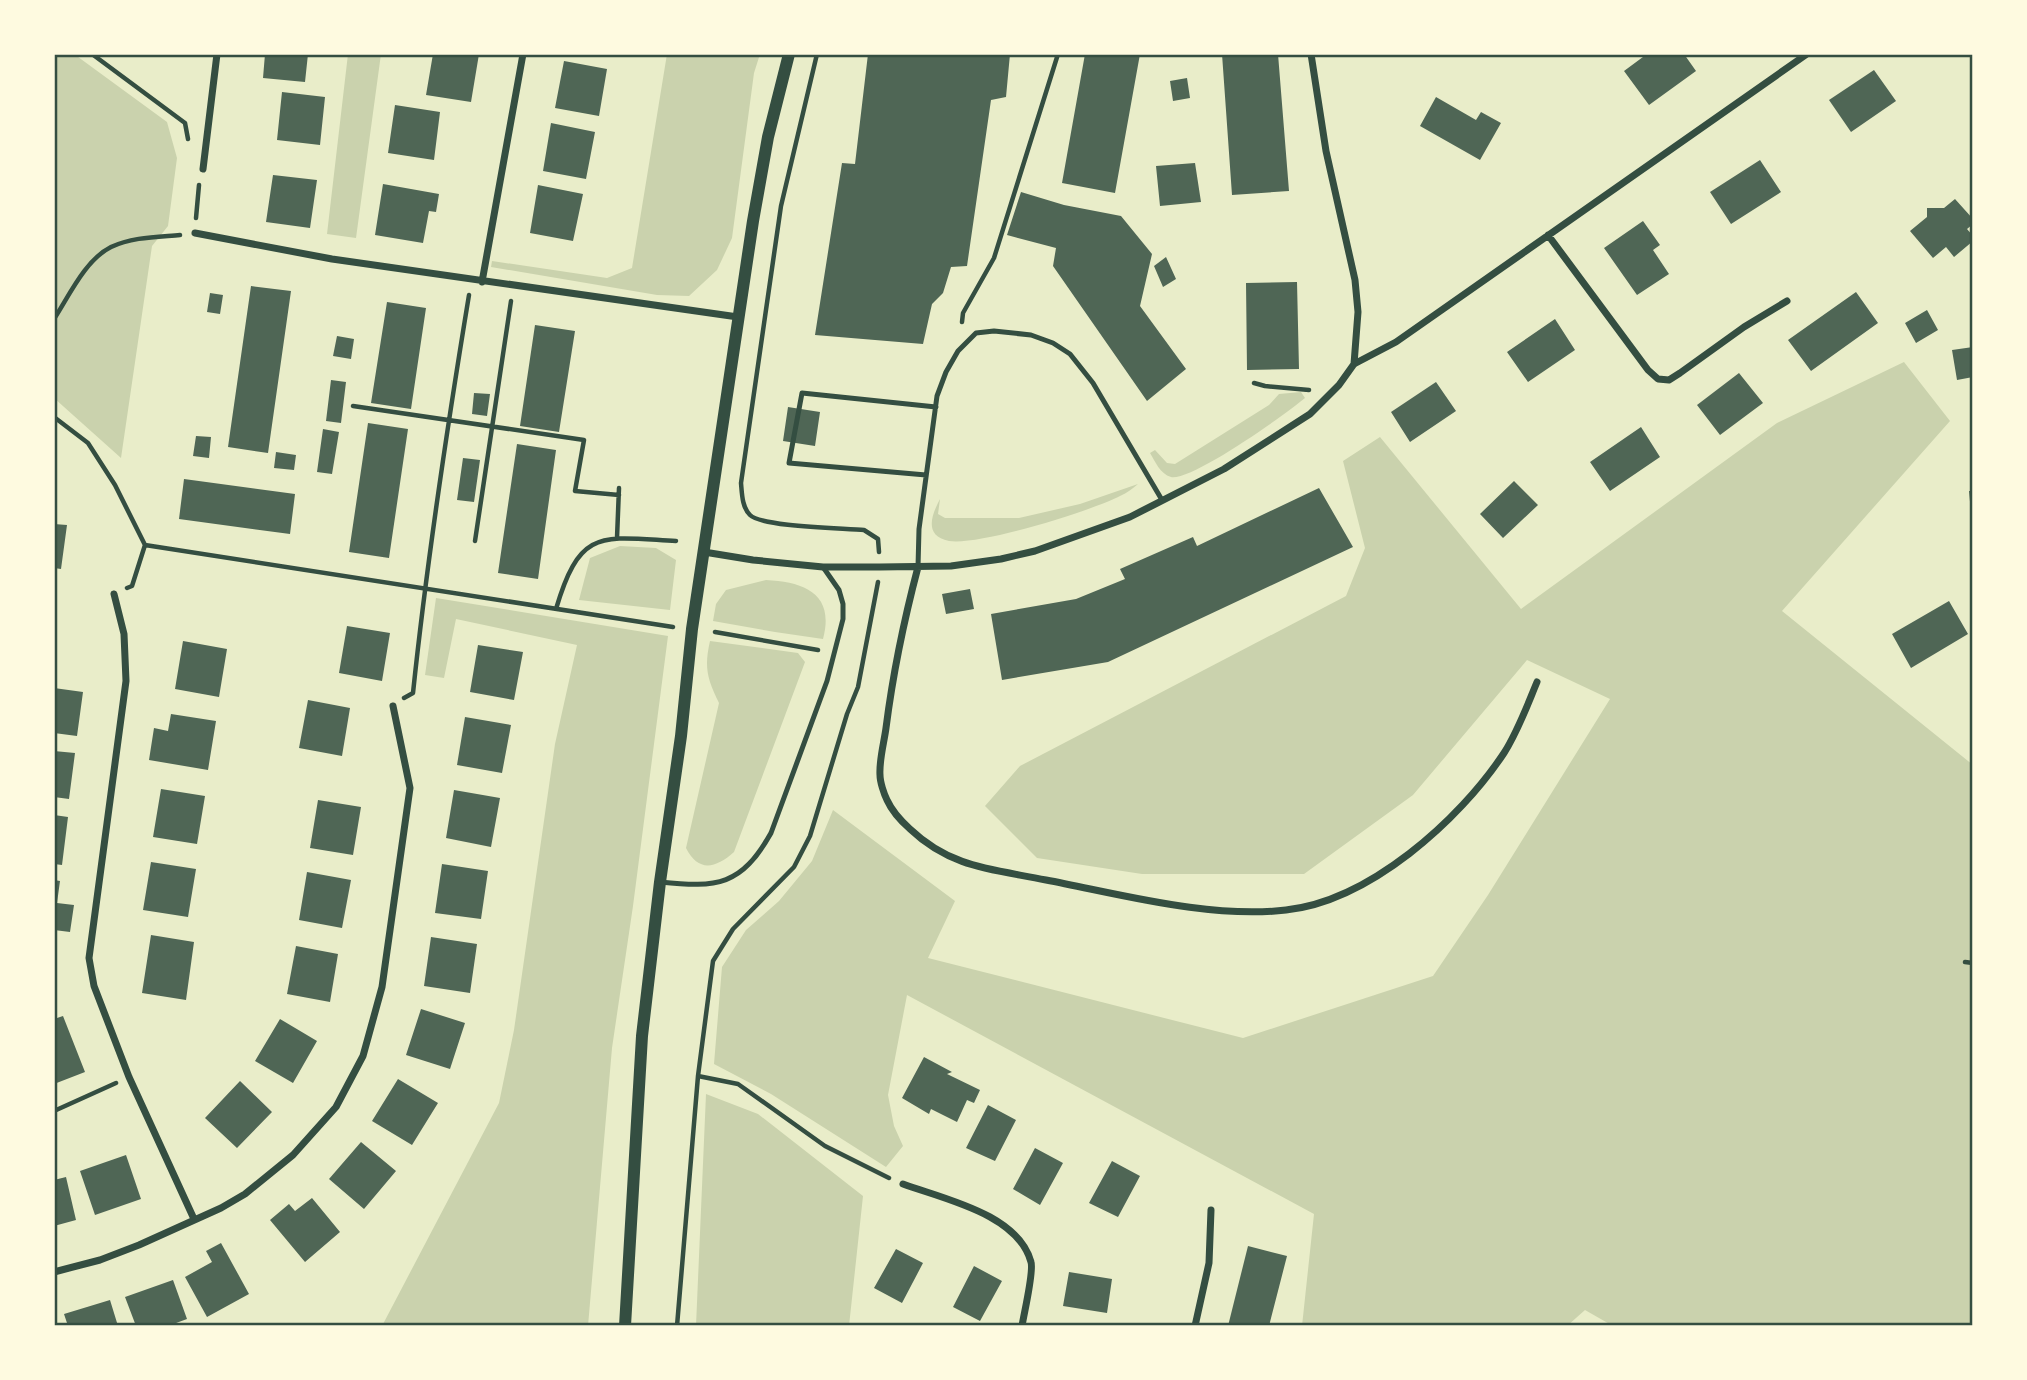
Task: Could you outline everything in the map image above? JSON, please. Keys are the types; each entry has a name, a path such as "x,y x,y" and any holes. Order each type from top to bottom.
{"street":[{"path":"199,171 217,54"},
{"path":"482,282 523,54"},
{"path":"625,1326 626,1265 642,1036 660,882 738,317 768,137 789,54"},
{"path":"1311,54 1326,151 1355,280 1358,312 1354,364"},
{"path":"704,552 823,567 964,564 1035,551 1130,517 1223,470 1271,441 1310,414 1354,364 1396,342 1807,54"},
{"path":"195,233 332,259 472,281 738,317"},
{"path":"1548,235 1648,370 1658,379 1669,380 1744,327 1787,301"},
{"path":"918,567 904,620 886,724 880,776 887,801 900,819 926,845 941,854 968,864 1136,897 1215,910 1289,910 1339,896 1367,882 1411,852 1460,807 1503,755 1537,682"},
{"path":"114,594 124,634 126,681 89,958 94,986 129,1077 194,1219"},
{"path":"54,1272 100,1260 139,1245 221,1208 245,1194 293,1155 336,1107 363,1056 382,987 410,788 393,706"},
{"path":"903,1184 981,1212 1014,1232 1032,1264 1022,1326"},
{"path":"1195,1326 1209,1263 1212,1210"}],"lane":[{"path":"918,567 919,529 936,407 946,372 958,351 976,333 994,331 1031,335 1053,343 1070,354 1093,383 1162,500"},
{"path":"926,475 789,463 802,393 936,407"},
{"path":"660,882 690,884 728,879 740,874 759,855 772,833 827,681 843,619 839,590 823,567"}],"path":[{"path":"92,54 185,123 190,148"},
{"path":"677,1326 698,1076 713,961 733,929 794,867 810,836 847,713 858,687 880,567 878,539 864,530 768,523 750,516 743,502 741,483 781,206 817,54"},
{"path":"958,351 963,313 994,258 1058,54"},
{"path":"54,319 91,263 109,248 133,240 195,233 199,171"},
{"path":"393,706 413,693 424,589 448,420 472,281"},
{"path":"475,541 514,286"},
{"path":"1254,383 1331,392"},
{"path":"354,406 584,440 575,491 619,495"},
{"path":"54,417 88,443 115,485 145,545 132,586 114,594"},
{"path":"617,538 619,488"},
{"path":"556,609 563,587 577,560 588,546 605,538 676,541"},
{"path":"145,545 673,626"},
{"path":"715,632 863,660"},
{"path":"1965,962 1973,963"},
{"path":"698,1076 738,1084 825,1146 903,1184"},
{"path":"54,1111 129,1077"}],"green space":[{"path":"54,54 74,54 167,122 177,158 168,226 152,246 121,458 54,398"},
{"path":"348,54 381,54 356,238 327,234"},
{"path":"667,54 760,54 754,73 732,238 717,270 689,296 657,295 491,267 492,261 607,278 632,268"},
{"path":"1904,362 1950,421 1782,611 1973,765 1973,1326 1613,1326 1585,1310 1567,1326 1302,1326 1314,1214 907,995 888,1095 894,1126 903,1146 886,1167 771,1094 714,1064 722,967 746,930 779,901 812,861 833,810 955,901 928,958 1243,1038 1433,976 1488,895 1610,699 1527,660 1413,795 1304,874 1142,874 1037,858 985,806 1020,766 1346,596 1365,548 1343,461 1380,437 1521,609 1777,423"},
{"path":"1301,392 1305,398 1279,418 1198,469 1171,477 1158,467 1150,453 1155,450 1167,463 1175,464 1269,405 1279,394"},
{"path":"1138,484 1106,502 1009,533 949,541 936,535 933,530 932,518 940,499 938,514 945,518 1019,518 1080,504"},
{"path":"620,546 656,548 676,560 670,610 579,600 590,558"},
{"path":"766,580 793,584 814,593 825,611 823,639 713,621 716,604 726,590"},
{"path":"436,598 668,636 612,1048 588,1326 382,1326 499,1103 514,1030 555,744 577,645 456,619 444,678 425,675"},
{"path":"710,641 798,653 805,662 734,852 714,865 696,861 686,848 719,703 708,673"},
{"path":"706,1094 758,1114 863,1196 849,1326 696,1326"}],"building":[{"path":"265,54 308,54 305,82 263,78"},
{"path":"433,54 479,54 471,102 426,95"},
{"path":"868,54 1010,54 1006,97 991,100 967,266 951,267 943,293 932,304 923,344 815,335 842,163 855,164"},
{"path":"1085,54 1140,54 1115,193 1062,183"},
{"path":"1222,54 1278,54 1289,191 1232,195"},
{"path":"1647,54 1684,54 1696,71 1649,105 1624,71"},
{"path":"564,61 607,69 599,116 555,108"},
{"path":"1874,70 1896,101 1851,132 1829,100"},
{"path":"1187,78 1190,98 1173,101 1170,81"},
{"path":"282,92 325,97 320,145 277,140"},
{"path":"1436,97 1476,120 1481,112 1501,123 1480,160 1420,126"},
{"path":"395,105 440,112 434,160 388,153"},
{"path":"551,123 595,132 586,179 543,171"},
{"path":"1760,160 1781,192 1731,224 1710,192"},
{"path":"1195,163 1201,202 1160,206 1156,166"},
{"path":"273,175 317,180 310,228 266,222"},
{"path":"383,184 439,194 436,212 429,211 423,243 375,235"},
{"path":"538,185 583,194 573,241 530,233"},
{"path":"1021,192 1064,205 1121,216 1152,254 1140,306 1186,369 1147,401 1053,266 1056,248 1007,235"},
{"path":"1955,199 1973,219 1973,224 1967,229 1973,236 1973,241 1954,257 1946,247 1933,258 1910,231 1927,217 1927,208 1944,208"},
{"path":"1643,221 1660,245 1653,250 1669,274 1637,295 1604,248"},
{"path":"1166,257 1176,279 1163,287 1154,266"},
{"path":"1297,282 1299,369 1247,370 1246,283"},
{"path":"251,286 291,291 268,453 228,447"},
{"path":"1856,292 1878,323 1811,371 1788,340"},
{"path":"210,293 223,295 220,314 207,312"},
{"path":"387,302 426,308 411,409 371,403"},
{"path":"1927,310 1938,330 1916,343 1905,323"},
{"path":"1555,319 1575,350 1528,382 1507,352"},
{"path":"535,325 575,331 559,432 520,426"},
{"path":"337,336 354,339 351,359 333,356"},
{"path":"1973,347 1973,377 1957,380 1952,350"},
{"path":"1739,373 1763,403 1720,435 1697,405"},
{"path":"331,380 346,382 341,423 326,421"},
{"path":"1436,382 1456,411 1410,442 1391,412"},
{"path":"474,393 490,394 487,416 472,414"},
{"path":"788,407 820,412 815,446 783,441"},
{"path":"368,423 408,429 389,558 349,552"},
{"path":"1641,427 1660,457 1610,491 1590,462"},
{"path":"323,429 339,432 332,474 317,472"},
{"path":"196,436 211,437 209,458 193,456"},
{"path":"517,444 556,450 538,579 498,573"},
{"path":"276,452 296,455 294,470 274,468"},
{"path":"463,458 480,460 474,502 457,500"},
{"path":"184,479 295,494 290,534 179,519"},
{"path":"1514,481 1538,505 1503,538 1480,514"},
{"path":"1319,488 1353,547 1108,662 1002,680 991,614 1076,599 1125,579 1120,569 1193,537 1197,546"},
{"path":"1969,491 1973,491 1973,512 1971,512"},
{"path":"54,524 67,525 61,569 54,568"},
{"path":"970,589 974,609 946,614 942,594"},
{"path":"1949,601 1968,634 1911,668 1892,634"},
{"path":"347,626 390,633 382,681 339,673"},
{"path":"183,641 227,649 219,697 175,689"},
{"path":"478,645 523,652 514,700 470,692"},
{"path":"54,688 83,692 77,736 54,733"},
{"path":"308,700 350,708 342,756 299,748"},
{"path":"171,714 216,721 208,770 149,760 154,728 168,731"},
{"path":"465,717 511,725 502,773 457,765"},
{"path":"54,751 75,753 69,799 54,797"},
{"path":"161,789 205,796 197,844 153,837"},
{"path":"454,790 500,798 491,847 446,838"},
{"path":"318,800 361,807 353,855 310,848"},
{"path":"54,815 68,817 62,865 54,864"},
{"path":"151,862 196,869 188,917 143,910"},
{"path":"442,864 488,871 481,919 435,913"},
{"path":"307,872 351,880 342,928 299,920"},
{"path":"54,880 60,881 57,903 74,905 70,932 54,930"},
{"path":"151,935 194,942 186,1000 142,993"},
{"path":"431,937 477,944 470,993 424,986"},
{"path":"296,946 338,954 330,1002 287,994"},
{"path":"421,1009 465,1023 450,1069 406,1055"},
{"path":"63,1016 85,1072 54,1084 54,1019"},
{"path":"280,1019 317,1041 293,1083 255,1061"},
{"path":"924,1057 952,1072 947,1074 980,1090 974,1103 967,1100 957,1122 931,1109 929,1114 902,1098"},
{"path":"398,1079 438,1103 412,1145 372,1121"},
{"path":"240,1081 272,1112 237,1148 205,1118"},
{"path":"988,1105 1016,1120 995,1161 966,1148"},
{"path":"361,1142 396,1171 364,1209 329,1179"},
{"path":"1035,1148 1063,1163 1040,1205 1013,1189"},
{"path":"126,1155 141,1199 95,1215 80,1171"},
{"path":"1112,1161 1140,1176 1118,1217 1089,1203"},
{"path":"66,1177 76,1220 54,1226 54,1180"},
{"path":"312,1198 340,1232 305,1262 270,1220 289,1204 295,1211"},
{"path":"221,1243 249,1294 207,1317 185,1277 212,1262 206,1251"},
{"path":"1248,1246 1287,1256 1269,1326 1228,1326"},
{"path":"896,1249 923,1263 902,1303 874,1288"},
{"path":"974,1266 1002,1281 980,1321 953,1307"},
{"path":"1069,1272 1112,1279 1107,1313 1063,1306"},
{"path":"173,1280 187,1319 168,1326 136,1326 125,1297"},
{"path":"110,1300 118,1326 68,1326 64,1314"}]}
